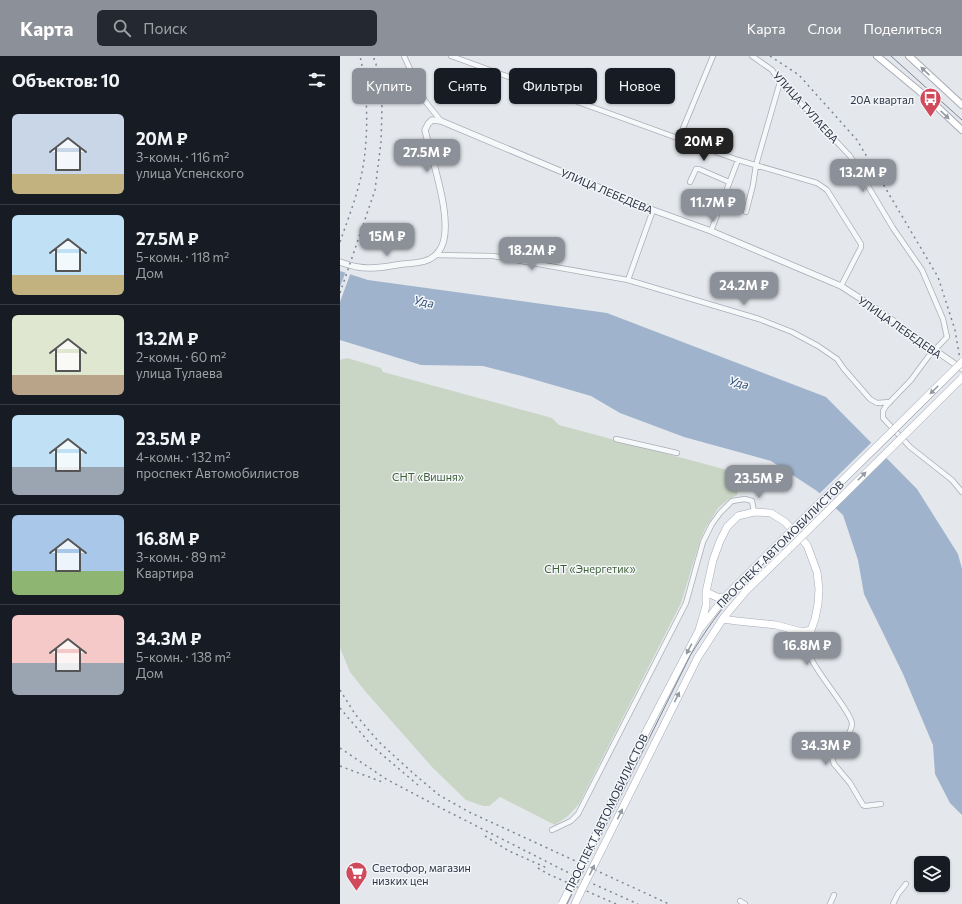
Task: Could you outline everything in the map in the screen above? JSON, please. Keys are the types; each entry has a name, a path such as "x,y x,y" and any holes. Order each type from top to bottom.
{"main road":[{"path":"877,56 930,100 962,130"},
{"path":"884,62 888,56"},
{"path":"909,56 962,105"},
{"name":"ПРОСПЕКТ АВТОМОБИЛИСТОВ","path":"562,904 638,747 699,630 726,596 962,362"},
{"name":"ПРОСПЕКТ АВТОМОБИЛИСТОВ","path":"575,904 698,657 723,619 746,591 962,378"},
{"path":"699,630 706,606 706,592 713,560 727,528 738,516 754,512 771,513 785,522 808,545 817,572 819,589 814,624 811,630 806,632 776,625 723,619"},
{"path":"706,592 719,598 726,596"}],"street":[{"path":"404,56 425,101 440,121"},
{"path":"451,56 738,160 817,183 827,190 861,244 861,247 841,286"},
{"path":"679,138 713,56"},
{"name":"УЛИЦА ТУЛАЕВА","path":"752,56 772,70 780,82 850,156 893,228 922,270 943,318 947,337 935,351"},
{"path":"746,212 753,185 756,165 780,82"},
{"path":"340,262 358,267 376,267 422,262 435,255 442,246 445,224 442,198 425,130 432,120 440,121"},
{"name":"УЛИЦА ЛЕБЕДЕВА","path":"440,121 653,210 711,231 841,286 962,369"},
{"path":"711,231 738,160"},
{"path":"690,182 696,169 699,169 730,182"},
{"path":"628,280 653,210"},
{"path":"435,255 493,256 628,280 759,319 792,332 818,346 837,359 870,399 877,403 890,402"},
{"path":"935,351 912,380 883,411 883,418 910,447 952,480 962,492"},
{"path":"616,439 677,453"},
{"path":"552,830 571,821 578,814 686,603 703,542 712,524 732,501 745,499 752,501 754,512"},
{"path":"806,632 810,656 832,692 850,716 852,724 850,731 832,758"},
{"path":"812,735 832,758 834,764 850,783 863,805 881,804"},
{"path":"892,904 906,884"},
{"path":"830,904 834,895"},
{"path":"740,901 745,904"}],"green space":[{"name":"СНТ «Энергетик»","path":"347,358 381,368 383,372 552,418 559,425 731,471 741,478 737,495 718,508 705,529 681,603 579,804 568,816 555,825 500,797 489,806 483,806 466,800 432,767 350,672 340,648 340,360"}],"water":[{"name":"Уда","path":"340,271 368,280 607,313 826,397 917,489 958,554 962,569 962,815 950,803 935,774 933,745 903,674 864,594 858,560 843,515 817,491 771,461 684,437 620,413 591,396 483,366 421,365 340,340"}],"pier":[{"path":"346,271 351,272 340,302 340,287"},
{"path":"873,441 887,456 834,509 818,495"}],"tram line":[{"path":"891,56 962,120"},
{"path":"567,904 690,656 714,620 740,587 962,367"}],"railway":[{"path":"340,242 358,190 366,144 367,114 365,84 360,56"},
{"path":"340,293 375,190 381,142 382,107 376,64 373,56"},
{"path":"770,56 799,75 857,140 938,277 955,330 962,371"},
{"path":"340,690 355,714 379,742 439,795 469,812 669,904"},
{"path":"340,708 372,746 418,785"},
{"path":"340,748 386,779 437,806 571,874 638,904"},
{"path":"340,766 385,783"},
{"path":"485,836 509,851 547,868"},
{"path":"538,868 548,874 616,904"}],"place":[{"name":"20А квартал","path":"930,118"},
{"name":"Светофор, магазин низких цен","path":"357,892"}],"park label":[{"name":"СНТ «Вишня»","path":"428,476"}]}
